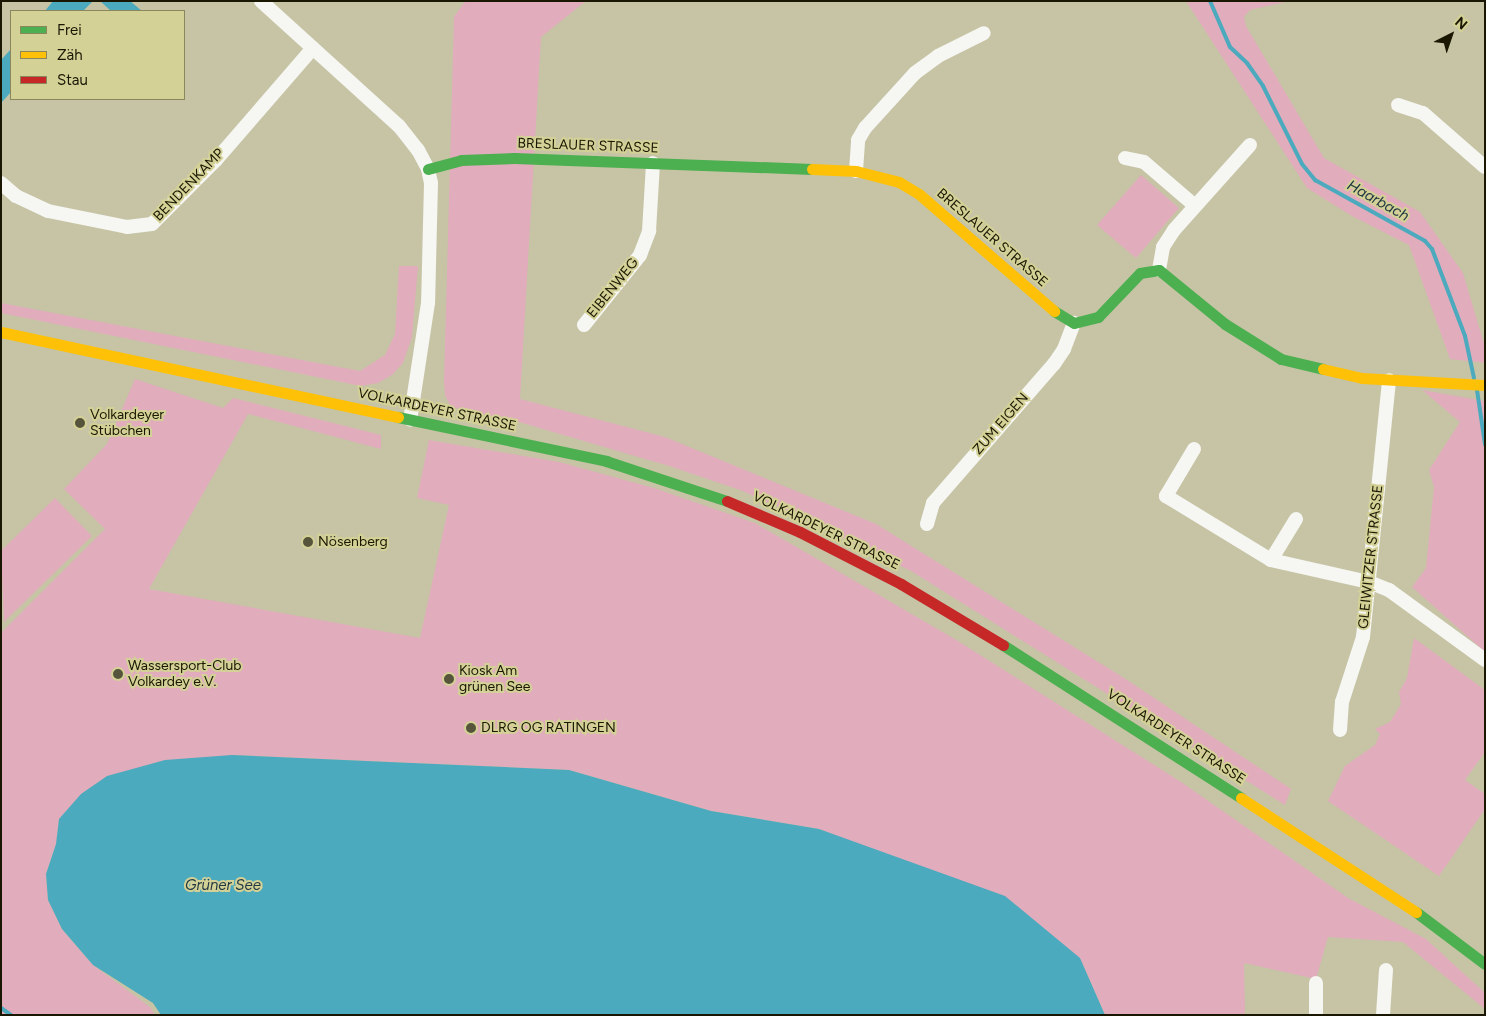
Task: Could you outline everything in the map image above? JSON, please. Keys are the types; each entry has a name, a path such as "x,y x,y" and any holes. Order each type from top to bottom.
{"main road":[{"name":"BRESLAUER STRASSE","path":"428,169 461,160 514,158 856,171 899,182 919,194 1055,312 1074,322"},
{"path":"1074,322 1098,317 1140,273 1159,270 1224,324 1281,359 1362,378 1485,385"},
{"name":"VOLKARDEYER STRASSE","path":"1,332 606,461 671,481 784,525 860,562 991,637 1421,914 1485,964"}],"street":[{"path":"261,1 399,126 418,150 428,169 431,183 428,303 410,420"},
{"path":"856,171 858,140 864,128 916,73 938,56 984,33"},
{"name":"BENDENKAMP","path":"1,183 16,196 48,211 127,227 152,224 216,160 313,48"},
{"path":"1398,105 1422,113 1485,167"},
{"path":"1159,270 1163,247 1194,205 1250,145"},
{"path":"1125,158 1144,162 1194,205"},
{"name":"EIBENWEG","path":"584,325 640,255 649,231 653,163"},
{"name":"ZUM EIGEN","path":"927,524 933,503 1054,364 1064,349 1074,322"},
{"name":"GLEIWITZER STRASSE","path":"1340,730 1342,702 1363,637 1388,380"},
{"path":"1194,449 1166,496 1271,560 1369,582 1389,590 1485,660"},
{"path":"1271,560 1296,519"},
{"path":"1383,1015 1386,970"},
{"path":"1316,983 1316,1015"}],"shaded area":[{"path":"465,1 586,1 541,37 520,399 665,437 876,524 1124,678 1291,789 1285,805 911,571 806,519 740,490 669,466 519,422 451,407 445,395 444,381 454,17"},
{"path":"1186,1 1290,1 1250,10 1244,17 1246,26 1324,158 1420,212 1463,273 1485,347 1485,363 1450,359 1409,245 1352,216 1307,188"},
{"path":"1141,175 1179,208 1136,258 1097,225"},
{"path":"399,266 418,266 412,337 403,363 392,375 378,383 361,386 1,313 1,303 360,371 385,355 395,334"},
{"path":"135,379 223,408 233,398 381,435 381,449 248,414 149,589 420,638 449,505 417,498 429,440 559,462 654,488 755,523 958,641 1181,782 1348,898 1426,939 1485,993 1485,1009 1403,942 1328,937 1316,979 1244,963 1245,1015 1105,1015 1080,958 899,860 819,829 711,811 569,770 232,755 59,819 56,844 46,874 48,900 62,929 93,965 150,1007 155,1015 1,1015 1,633 105,529 64,489 107,444"},
{"path":"1422,390 1485,401 1485,652 1412,587 1426,568 1434,487 1429,470 1460,422"},
{"path":"55,498 92,536 4,622 1,551"},
{"path":"1414,638 1485,690 1485,752 1465,780 1485,794 1485,809 1439,876 1328,801 1345,766 1375,745 1380,734 1375,729 1390,722 1401,704 1399,692 1407,678"}],"water":[{"path":"53,1 98,1 92,2 84,10 46,10"},
{"path":"100,1 130,1 141,10 110,10"},
{"path":"10,50 10,93 1,103 1,60"},
{"name":"Grüner See","path":"232,755 569,770 711,811 819,829 1005,896 1080,958 1105,1015 161,1015 153,1003 93,965 62,929 48,900 46,874 56,844 59,819 81,794 107,776 165,760"}],"waterway":[{"name":"Haarbach","path":"1210,1 1230,47 1247,63 1263,86 1302,164 1315,180 1425,241 1432,249 1465,336 1474,378"},
{"name":"Haarbach","path":"1477,390 1485,444"},
{"path":"1,1008 11,1015"}],"traffic: fast":[{"path":"428,169 461,160 514,158 812,169"},
{"path":"1054,311 1074,323 1098,317 1140,273 1159,270 1225,324 1281,359 1323,369"},
{"path":"398,417 606,461 727,501"},
{"path":"1003,645 1241,798"},
{"path":"1416,912 1485,964"}],"traffic: slow":[{"path":"812,169 856,171 899,182 919,194 1054,311"},
{"path":"1,332 398,417"},
{"path":"1323,369 1362,378 1485,385"},
{"path":"1241,798 1416,912"}],"traffic: jam":[{"path":"727,501 800,532 901,584 1003,645"}],"place":[{"name":"Volkardeyer Stübchen","path":"80,423"},
{"name":"Nösenberg","path":"308,542"},
{"name":"Wassersport-Club Volkardey e.V.","path":"118,674"},
{"name":"Kiosk Am grünen See","path":"449,679"},
{"name":"DLRG OG RATINGEN","path":"471,728"}]}
